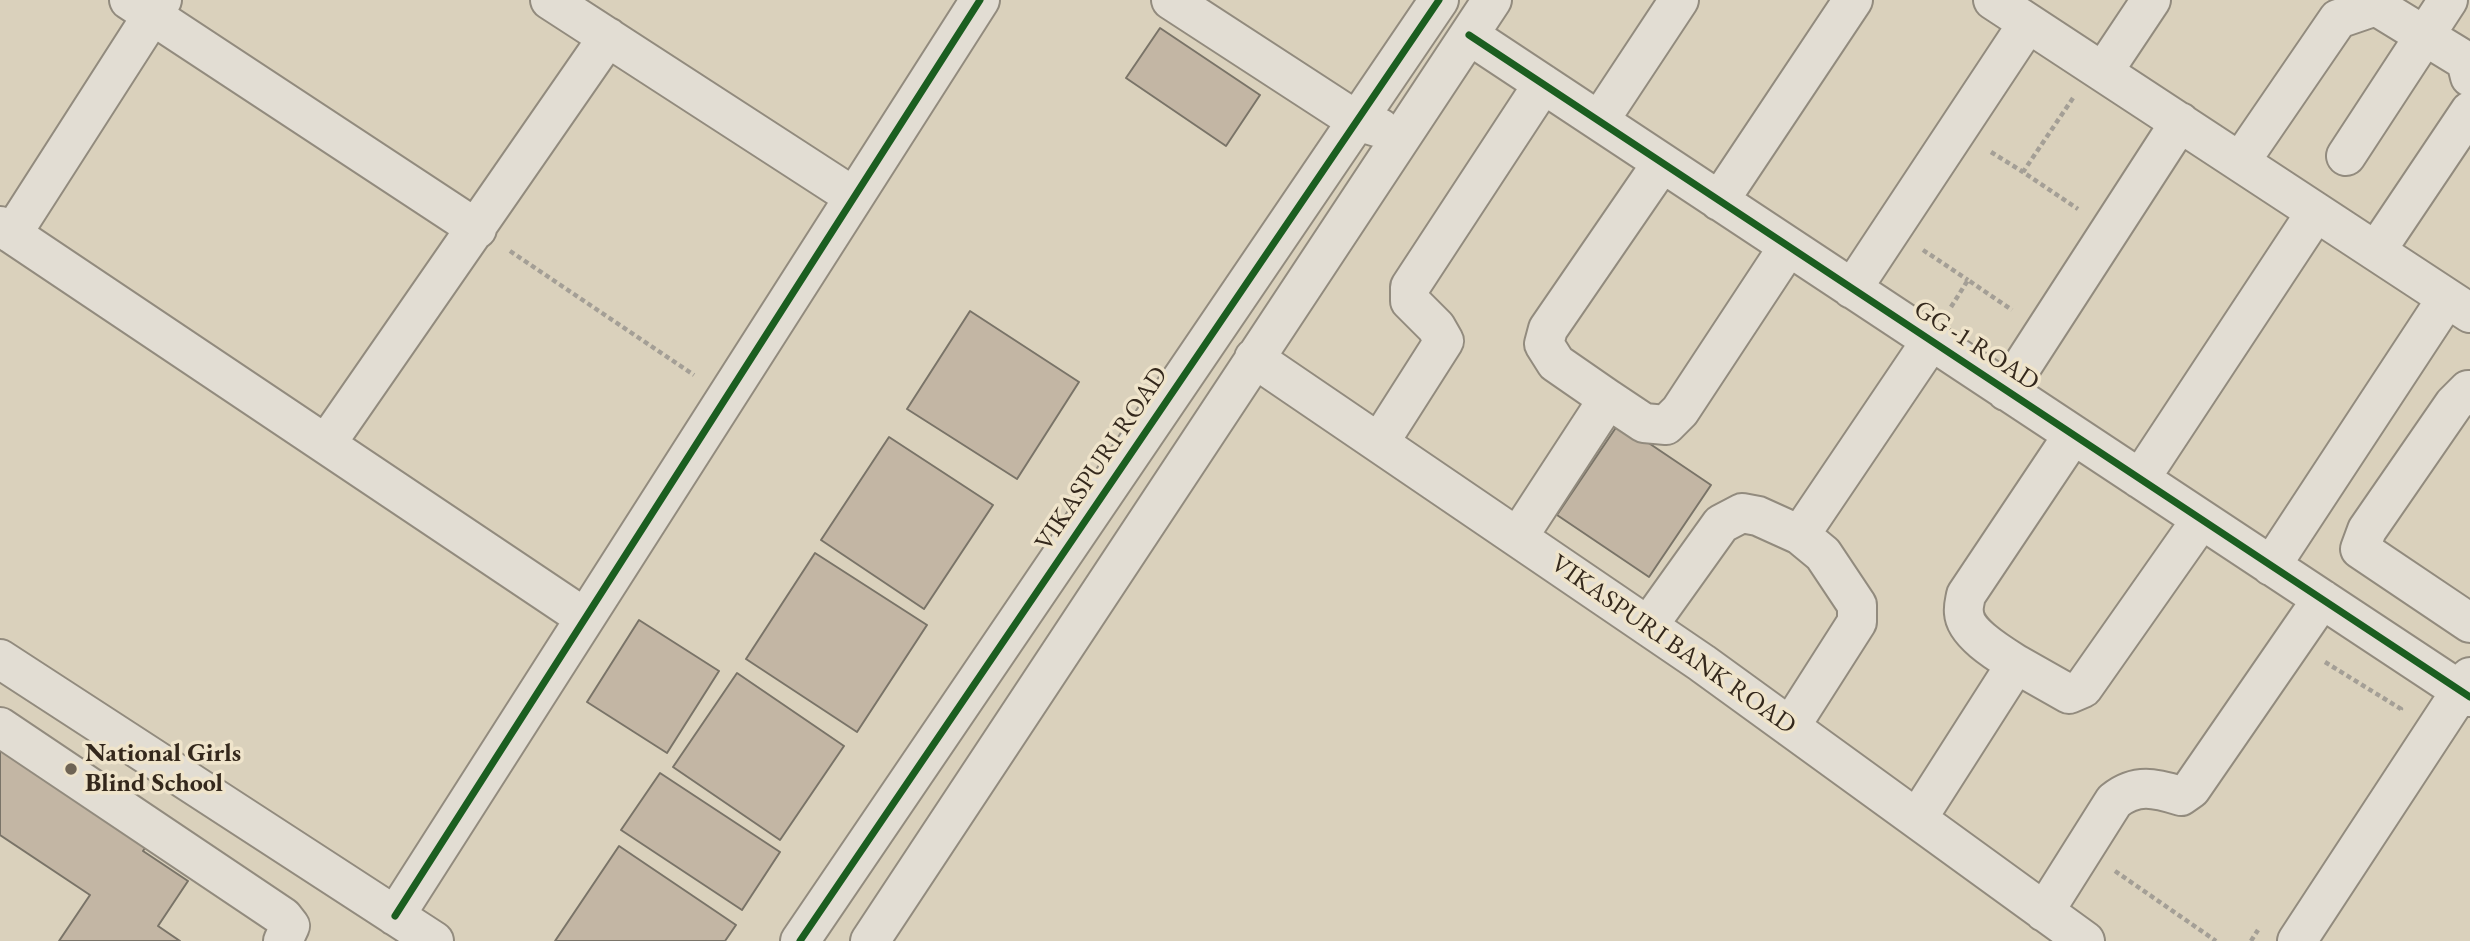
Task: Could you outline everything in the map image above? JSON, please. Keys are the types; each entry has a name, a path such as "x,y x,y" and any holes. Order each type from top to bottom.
{"street":[{"path":"550,0 854,197"},
{"path":"395,916 980,0"},
{"path":"1171,0 1357,121 1403,135"},
{"name":"VIKASPURI ROAD","path":"800,941 1439,0"},
{"path":"870,941 1492,0"},
{"path":"1599,121 1679,0"},
{"path":"1719,201 1853,0"},
{"path":"1993,0 2028,23 2089,83 2180,122 2458,305 2271,566"},
{"path":"2089,83 2151,0"},
{"path":"2346,156 2448,0"},
{"path":"477,229 148,5 6,230 585,618"},
{"path":"2240,162 2338,19 2376,6 2466,61 2470,77"},
{"path":"1852,289 2028,23"},
{"name":"GG -1 ROAD","path":"1469,35 2271,566 2467,689"},
{"path":"326,444 608,37"},
{"path":"1379,443 1444,341 1436,327 1410,301 1410,287 1543,84"},
{"path":"2376,251 2470,111"},
{"path":"2006,391 2180,122"},
{"path":"1662,163 1548,329 1544,344 1556,363 1644,424 1666,425 1680,411 1788,247"},
{"path":"2140,479 2316,212"},
{"path":"1800,535 1931,341"},
{"name":"VIKASPURI BANK ROAD","path":"1254,358 1648,626 1917,819 2077,939"},
{"path":"2470,391 2468,390 2446,415 2367,530 2360,549 2470,623"},
{"path":"1518,537 1608,399"},
{"path":"2073,435 1966,596 1964,612 1968,624 1990,646 2016,664 2069,694 2083,688 2201,520"},
{"path":"1648,626 1721,524 1742,513 1758,516 1800,535 1823,554 1844,584 1857,605 1857,622 1790,727"},
{"path":"2044,912 2114,801 2125,792 2144,787 2181,796 2191,789 2322,599"},
{"path":"0,659 434,941"},
{"path":"1917,819 2016,664"},
{"path":"2297,941 2467,689"},
{"path":"0,727 283,917 290,926 283,941"}],"path":[{"path":"2023,172 2089,83"},
{"path":"1987,150 2085,214"},
{"path":"477,229 727,397"},
{"path":"1917,246 2017,314"},
{"path":"1931,341 1968,280"},
{"path":"2323,661 2402,709 2395,720"},
{"path":"2110,868 2216,941"}],"building":[{"path":"1160,28 1260,95 1226,146 1126,78"},
{"path":"970,311 1079,382 1017,479 907,409"},
{"path":"1619,423 1711,485 1649,577 1557,515"},
{"path":"889,437 993,505 924,609 821,540"},
{"path":"815,553 927,625 857,732 746,659"},
{"path":"639,620 719,671 667,753 587,702"},
{"path":"737,673 844,746 780,840 673,767"},
{"path":"0,749 150,841 143,851 188,881 158,926 180,941 59,941 90,895 0,835"},
{"path":"660,773 780,852 742,910 621,830"},
{"path":"619,846 736,925 725,941 555,941"}],"cycle path":[{"path":"395,916 980,0"},
{"path":"800,941 1439,0"},
{"path":"1469,35 2470,697"}],"place":[{"name":"National Girls Blind School","path":"71,769"}]}
